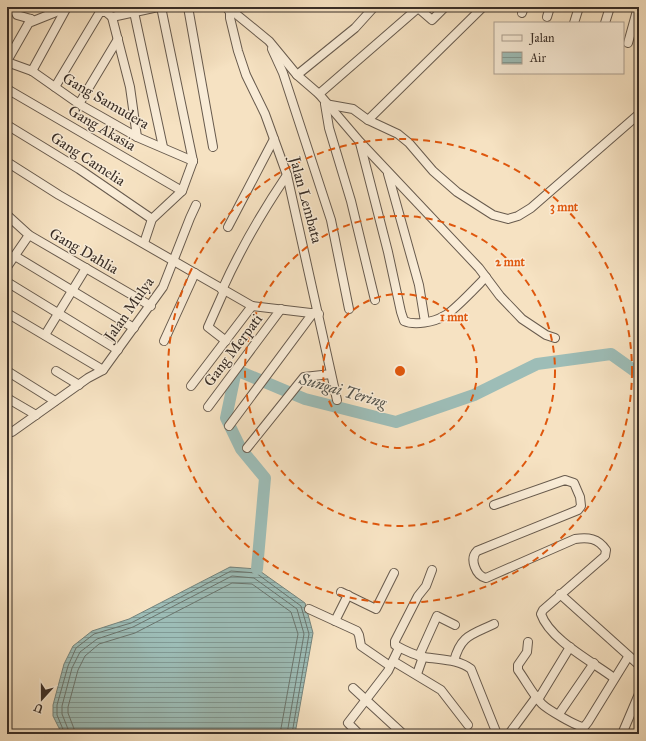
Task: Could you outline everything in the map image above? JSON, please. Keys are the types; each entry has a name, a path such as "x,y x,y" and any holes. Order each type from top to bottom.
{"street":[{"path":"13,7 17,15 31,19 31,22 37,21 66,8"},
{"path":"112,17 158,7"},
{"path":"144,243 152,219 182,191 193,161 161,7"},
{"path":"188,7 212,147"},
{"path":"297,75 355,28 374,7"},
{"path":"319,94 417,7 432,20 445,7"},
{"path":"368,120 483,7"},
{"path":"547,17 550,7"},
{"path":"574,22 579,7"},
{"path":"605,22 610,7"},
{"path":"628,43 638,7"},
{"path":"32,71 66,8"},
{"path":"228,10 236,14 269,41 297,75 319,94 325,104 345,123 388,173 479,268 500,296 522,319 542,333 555,338"},
{"name":"Jalan Lembata","path":"228,10 238,51 287,175 316,313 337,400"},
{"path":"55,87 98,13 103,11 112,17 118,39 130,87 137,137"},
{"path":"134,12 163,147"},
{"path":"7,61 31,19"},
{"path":"80,104 118,39"},
{"path":"269,41 283,73 331,220 349,309"},
{"name":"Gang Samudera","path":"7,61 32,71 80,104 137,137 193,161"},
{"name":"Gang Akasia","path":"7,89 182,191"},
{"path":"325,104 353,109 368,120 398,134 409,143 433,171 462,196 493,216 508,219 518,216 531,208 639,114"},
{"path":"325,104 329,128 351,201 375,300"},
{"name":"Gang Camelia","path":"7,125 79,169 152,219"},
{"path":"228,227 274,139"},
{"path":"360,142 403,318 412,323 425,322 445,316 486,277"},
{"path":"7,162 59,195 144,243 223,291 252,306 316,313"},
{"path":"388,173 419,285 425,322"},
{"path":"226,341 208,327 248,237 266,206 287,175"},
{"name":"Jalan Mulya","path":"103,370 151,306 163,287 196,205"},
{"name":"Gang Dahlia","path":"7,215 29,235 151,306"},
{"path":"7,267 29,235"},
{"path":"7,252 134,328"},
{"path":"45,335 86,268"},
{"path":"164,341 195,273"},
{"path":"7,282 118,350"},
{"path":"191,386 252,306"},
{"name":"Gang Merpati","path":"208,407 281,309"},
{"path":"7,313 103,370 55,401 12,432 7,429"},
{"path":"229,426 316,313"},
{"path":"7,371 55,401"},
{"path":"56,371 79,385"},
{"path":"247,448 304,377 331,374"},
{"path":"7,398 36,415"},
{"path":"494,505 565,480 574,483 580,497 581,506 578,510 477,551 473,556 475,567 482,576 486,578 575,539 589,538 602,543 606,550 605,556 542,610 541,614 548,628 570,647 614,678"},
{"path":"432,570 426,586 418,596 395,641 395,645 399,648 421,656 454,661 466,665 471,669 497,734"},
{"path":"335,621 344,594 376,609 394,573"},
{"path":"560,594 628,657 639,664"},
{"path":"309,609 357,631 360,635 361,646 392,664 417,674 441,690 468,725"},
{"path":"417,674 421,656 437,616 455,625"},
{"path":"454,661 458,648 464,639 494,624"},
{"path":"528,642 525,655 518,667 543,705 574,725 584,727 628,657"},
{"path":"509,734 538,697 570,647"},
{"path":"360,734 348,723 392,664 399,648"},
{"path":"559,714 594,663"},
{"path":"353,688 403,734"},
{"path":"622,734 639,694"}],"water":[{"path":"230,567 257,569 305,603 313,633 295,734 62,734 53,716 53,705 64,664 73,646 92,631 129,619"}],"waterway":[{"name":"Sungai Tering","path":"257,569 265,478 241,449 226,418 236,370 305,399 396,422 474,395 537,364 611,354 639,374"}]}
